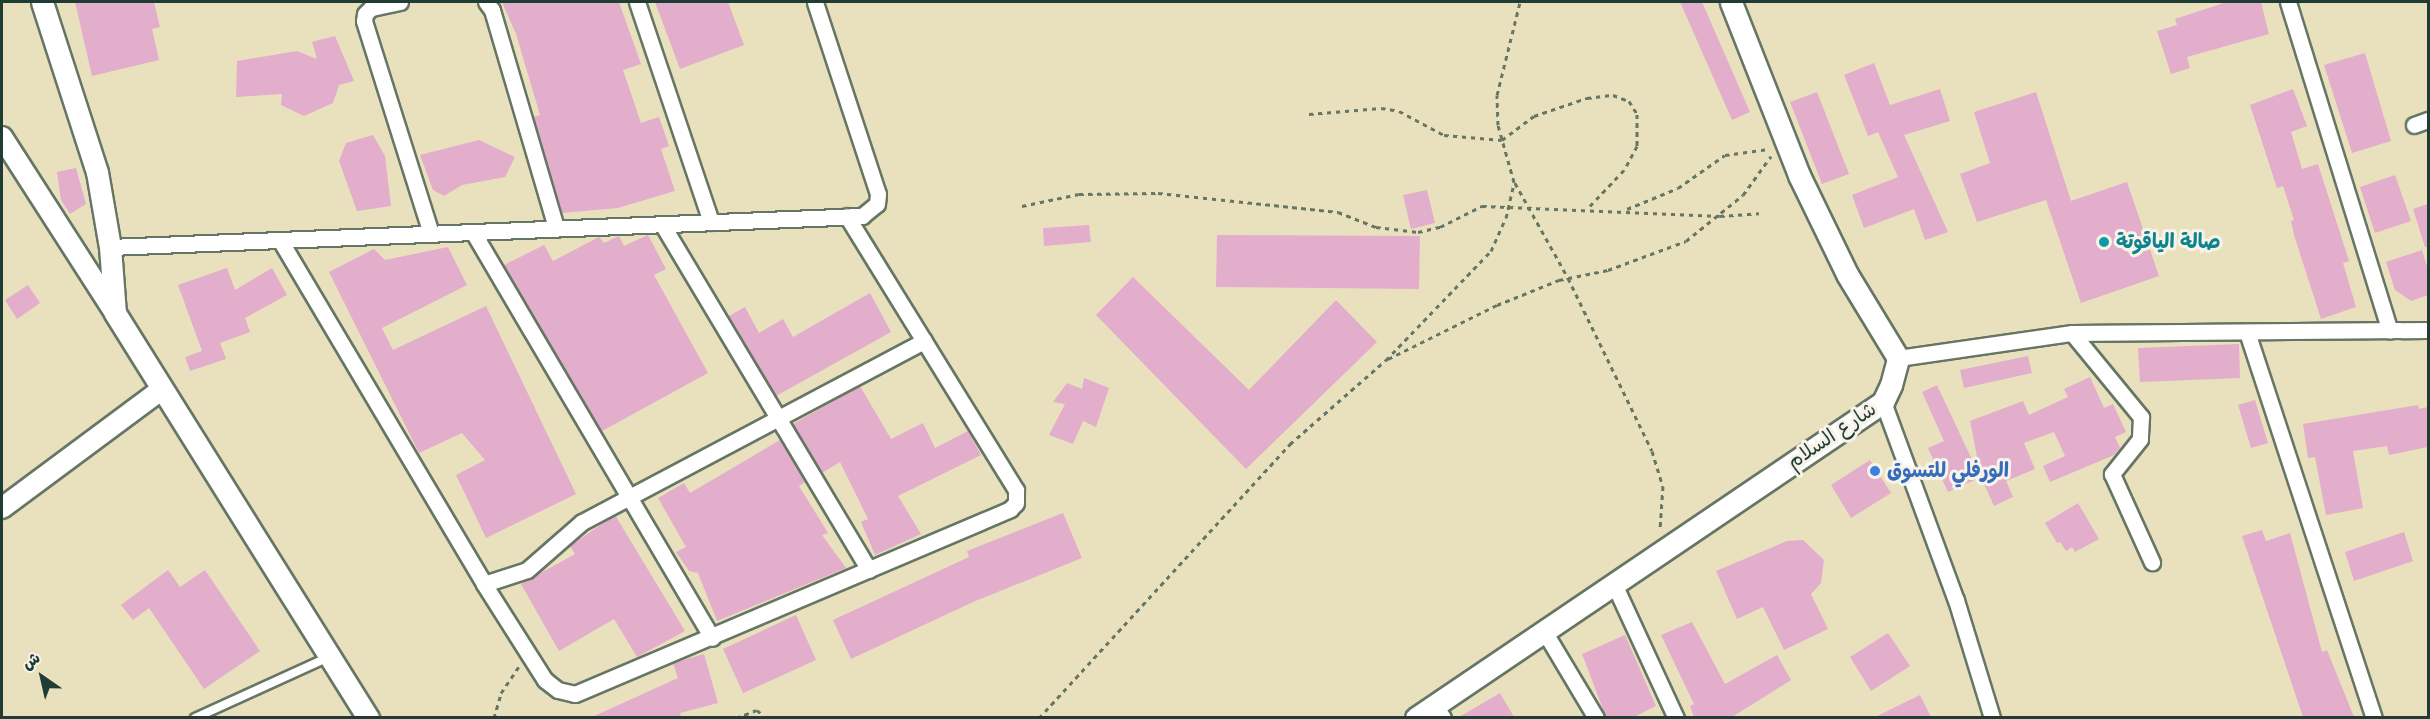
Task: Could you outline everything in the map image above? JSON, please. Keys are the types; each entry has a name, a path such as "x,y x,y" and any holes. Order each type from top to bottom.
{"main road":[{"path":"42,2 89,139 110,247 115,313 368,717"},
{"path":"1731,2 1799,175 1847,274 1898,358"},
{"name":"شارع السلام","path":"1416,717 1439,711 1544,631 1883,402 1896,372 1898,358"}],"street":[{"path":"400,2 371,8 365,14 364,21 431,234"},
{"path":"486,2 492,10 556,228"},
{"path":"637,2 711,222"},
{"path":"110,247 847,216 872,211 878,194 814,2"},
{"path":"2288,2 2390,331"},
{"path":"2,137 115,313"},
{"path":"280,240 483,584 551,686 575,694 712,638 1010,509 1018,498 847,216"},
{"path":"662,224 869,570"},
{"path":"473,232 712,638"},
{"path":"1898,358 2072,333 2428,330"},
{"path":"2247,332 2374,717"},
{"path":"2072,333 2141,417 2140,439 2112,474 2152,562"},
{"path":"483,584 538,563 571,530 777,417 924,341"},
{"path":"2,508 162,389"},
{"path":"1883,402 1956,600 1992,717"},
{"path":"1614,584 1676,717"},
{"path":"1544,631 1596,717"}],"lane":[{"path":"195,717 330,656"}],"path":[{"path":"1520,2 1497,95 1502,140 1514,182 1568,278 1657,462 1664,501 1653,558"},
{"path":"1310,114 1381,108 1399,111 1444,135 1480,141 1502,140 1534,116 1587,98 1613,95 1629,101 1637,114 1637,147 1624,170 1587,208"},
{"path":"1386,360 1497,305 1568,278 1584,277 1669,249 1720,216 1755,181 1773,149 1725,155 1678,188 1625,210"},
{"path":"1039,717 1283,451 1386,360 1481,264 1500,235 1514,182"},
{"path":"1022,206 1079,194 1158,194 1338,212 1376,227 1418,232 1440,227 1482,206 1587,208 1720,216 1759,213"},
{"path":"494,717 508,681 530,655"},
{"path":"736,717 757,710 766,717"}],"building":[{"path":"75,2 154,2 160,27 152,29 159,60 92,76"},
{"path":"502,2 619,2 641,64 623,70 641,123 659,117 669,146 661,149 675,191 618,208 562,213 533,117 540,115 516,34"},
{"path":"655,2 728,2 744,45 680,69"},
{"path":"1680,2 1702,2 1750,112 1732,120"},
{"path":"2227,2 2261,2 2269,34 2187,57 2190,68 2171,74 2157,31 2177,25 2175,19"},
{"path":"335,36 354,81 339,85 333,103 304,116 281,105 282,94 236,97 237,61 297,51 317,59 312,42"},
{"path":"2365,53 2391,141 2352,153 2324,65"},
{"path":"1874,63 1890,105 1940,89 1950,121 1904,135 1948,232 1925,240 1914,209 1864,228 1852,195 1898,177 1878,132 1868,136 1844,75"},
{"path":"2293,89 2307,126 2291,132 2302,169 2318,164 2349,261 2343,263 2356,307 2321,319 2294,235 2291,221 2294,220 2283,186 2277,188 2250,105"},
{"path":"1817,92 1849,174 1822,184 1790,102"},
{"path":"2036,92 2071,201 2127,182 2159,276 2081,303 2046,200 1977,222 1960,174 1990,163 1974,112"},
{"path":"373,135 385,156 391,206 357,211 339,161 346,143"},
{"path":"479,140 515,157 505,177 462,185 444,196 433,190 420,155"},
{"path":"76,168 86,204 70,214 61,200 57,172"},
{"path":"2395,175 2411,221 2375,233 2360,187"},
{"path":"1427,190 1435,223 1411,229 1403,195"},
{"path":"2428,204 2428,247 2425,247 2413,209"},
{"path":"1089,225 1091,242 1044,246 1043,228"},
{"path":"648,235 666,269 654,275 708,373 602,431 504,265 544,245 553,261 599,237 604,243 619,236 624,246"},
{"path":"1217,235 1420,236 1419,289 1216,287"},
{"path":"448,247 467,285 382,328 393,350 486,306 576,494 486,538 456,475 485,460 462,433 419,453 329,272 374,249 385,260"},
{"path":"2422,250 2428,270 2428,295 2411,301 2395,290 2386,262"},
{"path":"227,268 235,290 272,268 287,295 245,318 250,332 220,343 226,359 190,371 185,357 202,351 178,285"},
{"path":"1133,277 1249,390 1336,300 1377,342 1246,469 1096,315"},
{"path":"28,285 40,303 17,319 5,300"},
{"path":"870,293 891,332 776,396 729,316 745,307 759,333 783,319 793,337"},
{"path":"2239,344 2240,378 2140,382 2138,348"},
{"path":"2028,356 2032,373 1964,388 1960,370"},
{"path":"2090,377 2104,408 2113,404 2126,432 2115,437 2120,448 2114,455 2050,482 2043,466 2065,456 2054,432 2024,443 2035,469 2006,481 2013,497 1994,506 1981,477 1948,492 1928,448 1944,441 1922,392 1937,385 1974,464 1978,462 1970,421 2023,401 2029,415 2068,397 2064,389"},
{"path":"1084,378 1109,388 1096,427 1083,421 1073,444 1049,435 1065,404 1053,402 1067,383 1082,389"},
{"path":"860,386 891,439 923,423 935,448 968,431 981,455 898,496 921,534 875,555 861,522 868,519 840,462 822,473 793,424"},
{"path":"2255,400 2268,443 2251,448 2238,405"},
{"path":"2418,405 2419,409 2428,407 2428,447 2389,455 2387,446 2353,451 2363,508 2326,515 2315,457 2308,458 2303,424"},
{"path":"780,440 805,482 799,486 828,533 822,535 846,568 717,621 698,573 689,571 676,552 686,547 658,498 684,483 690,493"},
{"path":"1870,460 1891,493 1851,518 1831,485"},
{"path":"2078,503 2099,539 2075,552 2072,547 2066,551 2060,542 2057,543 2045,523"},
{"path":"1063,513 1082,558 973,602 851,659 833,620 969,557 967,551"},
{"path":"615,515 685,631 637,657 614,619 559,651 521,584 575,554 570,546"},
{"path":"2262,530 2266,541 2290,533 2322,652 2327,650 2354,717 2303,717 2242,536"},
{"path":"2404,532 2413,561 2354,581 2345,552"},
{"path":"1803,540 1824,560 1821,583 1811,594 1828,629 1784,650 1763,607 1737,619 1716,571 1787,541"},
{"path":"168,570 180,587 205,570 260,651 204,689 149,608 133,620 121,605"},
{"path":"796,615 816,660 743,693 723,649"},
{"path":"1692,622 1725,684 1777,655 1791,680 1732,717 1694,717 1690,706 1694,704 1661,635"},
{"path":"1888,633 1910,666 1871,691 1850,657"},
{"path":"1625,635 1656,706 1634,717 1606,717 1582,654"},
{"path":"704,654 718,703 680,713 681,717 592,717 678,678 673,663"},
{"path":"1500,693 1514,717 1459,717"},
{"path":"1920,695 1931,717 1875,717"}],"place":[{"name":"صالة الياقوتة","path":"2104,242"},
{"name":"الورفلي للتسوق","path":"1875,471"}]}
